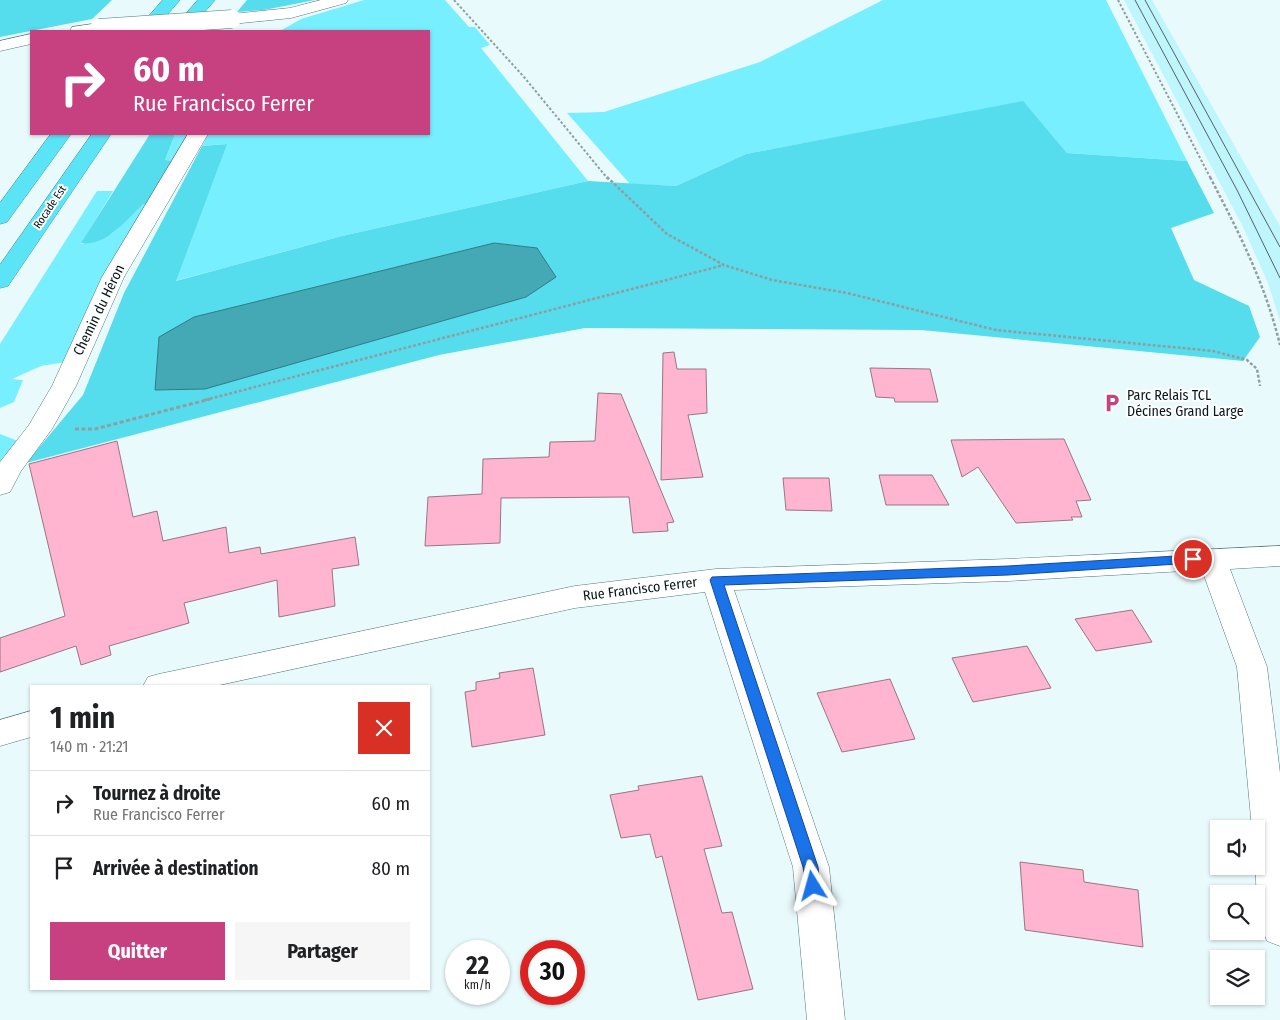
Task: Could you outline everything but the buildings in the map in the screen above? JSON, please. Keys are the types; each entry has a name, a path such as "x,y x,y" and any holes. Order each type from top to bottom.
{"highway":[{"path":"145,30 172,0"},
{"path":"181,30 207,0"},
{"path":"0,218 60,135"},
{"name":"Rocade Est","path":"0,281 100,135"}],"street":[{"path":"85,30 291,13 340,0"},
{"path":"271,30 291,13"},
{"path":"0,46 30,40"},
{"name":"Chemin du Héron","path":"0,486 10,467 40,429 64,386 113,277 197,135"},
{"name":"Rue Francisco Ferrer","path":"164,685 575,597 716,580 1008,570 1280,556"},
{"path":"1212,558 1252,667 1280,929"},
{"path":"716,580 811,867 826,1020"},
{"path":"0,733 30,724"}],"path":[{"path":"454,0 524,77 614,186 667,234 724,265 772,280 847,293 996,330 1213,351 1247,360 1257,369 1260,386"},
{"path":"1118,0 1251,256 1273,316 1280,345"},
{"path":"95,429 724,265"}],"shaded area":[{"path":"0,0 112,0 92,19 0,37"},
{"path":"247,0 315,0 264,10 237,12"},
{"path":"364,0 445,0 469,27 475,27 490,45 481,48 588,181 342,236 175,281 226,144 202,146 208,135 430,135 430,30 282,30 301,19"},
{"path":"883,0 1106,0 1187,161 1067,153 1023,102 746,154 676,186 630,184 567,113 604,112 760,62"},
{"path":"1124,0 1152,0 1280,226 1280,321 1268,283 1244,229"},
{"path":"1023,101 1067,153 1187,161 1214,213 1171,228 1194,280 1249,306 1260,337 1243,361 921,330 585,328 439,355 26,463 83,395 124,293 202,146 227,144 176,281 342,236 588,181 676,186 746,154"},
{"path":"149,135 175,135 165,160 173,161 147,204 143,204 107,237 99,241 81,243"},
{"path":"175,135 187,135 173,161 165,160"},
{"path":"97,191 113,191 81,244 113,233 143,203 147,204 120,247 65,362 41,366 12,379 23,380 14,402 0,408 0,344"},
{"path":"494,243 537,248 556,277 526,297 205,389 155,390 159,337 194,317"},
{"path":"0,434 18,441 0,466"}],"tram line":[{"path":"1135,0 1237,190 1280,278"},
{"path":"1145,0 1280,247"}],"place":[{"name":"Parc Relais TCL Décines Grand Large","path":"1112,403"}],"route":[{"path":"813,886 811,867 716,580 1008,570 1193,559"}]}
